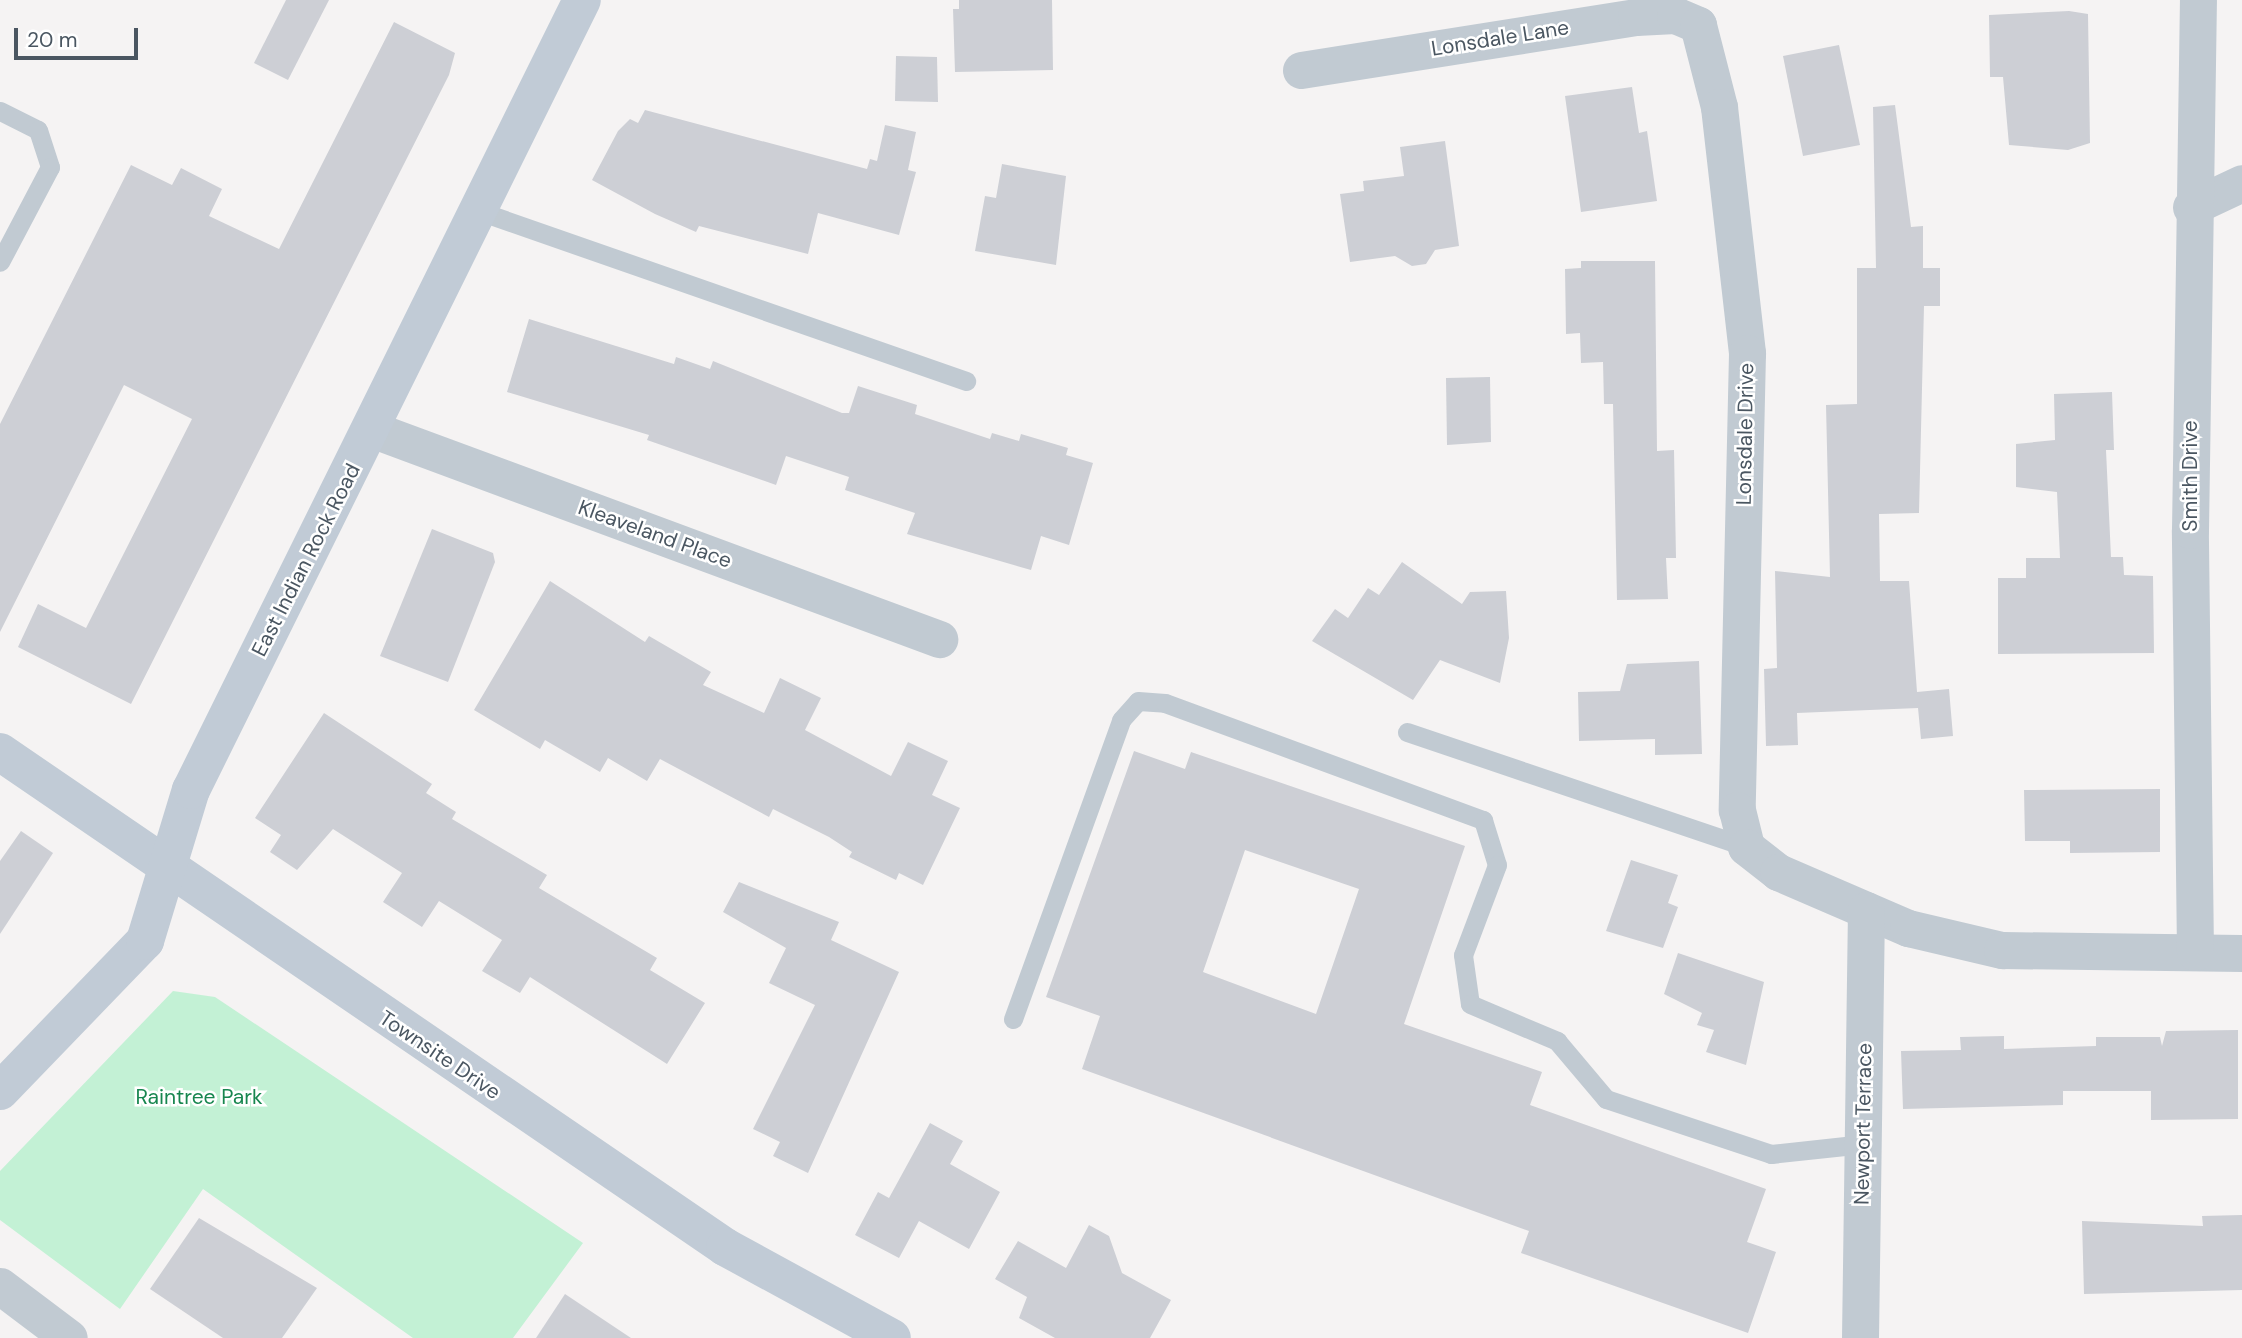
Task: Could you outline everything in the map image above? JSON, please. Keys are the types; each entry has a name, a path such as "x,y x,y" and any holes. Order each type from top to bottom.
{"street":[{"name":"East Indian Rock Road","path":"0,1091 145,941 191,790 582,0"},
{"name":"Smith Drive","path":"2195,952 2191,207 2199,0"},
{"name":"Lonsdale Lane","path":"1301,70 1636,17 1675,15 1698,25"},
{"name":"Lonsdale Drive","path":"1698,25 1719,107 1746,353 1737,810 1746,846"},
{"path":"2191,207 2242,183"},
{"name":"Kleaveland Place","path":"371,429 939,639"},
{"name":"Townsite Drive","path":"0,752 168,872 725,1247 892,1338"},
{"path":"1746,846 1778,872 1908,928 2001,950 2242,953"},
{"name":"Newport Terrace","path":"1860,1338 1866,910"},
{"path":"0,1286 69,1338"}],"lane":[{"path":"0,111 38,131 50,167 0,262"},
{"path":"478,211 966,381"},
{"path":"1013,1019 1121,720 1139,701 1165,703 1483,820 1497,865 1462,955 1470,1004 1557,1041 1606,1099 1771,1154 1863,1144"},
{"path":"1407,732 1746,846"}],"green space":[{"name":"Raintree Park","path":"173,991 215,997 583,1243 513,1338 413,1338 203,1189 120,1309 0,1220 0,1171"}],"building":[{"path":"286,0 329,0 288,80 254,63"},
{"path":"959,0 1052,0 1053,70 955,72 953,9 959,9"},
{"path":"2069,11 2088,14 2090,143 2068,150 2009,145 2003,77 1990,77 1989,15"},
{"path":"394,22 455,53 449,75 131,704 18,647 38,604 86,628 192,419 124,385 0,632 0,424 131,165 172,185 181,168 222,189 209,216 279,249"},
{"path":"1839,45 1860,145 1803,156 1783,56"},
{"path":"896,56 937,57 938,102 895,101"},
{"path":"1632,87 1639,133 1647,131 1657,201 1581,212 1565,96"},
{"path":"1895,105 1911,227 1923,226 1923,268 1940,268 1940,306 1924,306 1919,513 1879,514 1880,581 1909,581 1917,692 1949,689 1953,736 1921,739 1918,708 1797,713 1798,745 1766,746 1764,669 1777,668 1775,571 1830,577 1826,405 1857,404 1857,268 1876,268 1873,107"},
{"path":"645,110 867,169 870,159 877,161 885,125 916,132 908,170 916,172 899,235 818,213 808,254 699,226 696,232 655,214 592,180 618,131 630,119 638,123"},
{"path":"1445,141 1459,246 1435,250 1426,264 1412,266 1395,256 1350,262 1340,194 1364,191 1363,181 1404,176 1400,147"},
{"path":"1002,164 1066,176 1056,265 975,251 985,196 996,198"},
{"path":"1581,261 1655,261 1657,451 1674,450 1676,558 1666,558 1668,599 1617,600 1613,404 1604,404 1603,362 1581,363 1580,333 1566,334 1565,269 1581,268"},
{"path":"529,319 674,364 676,357 710,369 713,361 842,413 849,413 858,386 917,405 915,414 990,439 992,433 1019,441 1021,434 1068,448 1066,455 1093,463 1069,545 1041,536 1031,570 907,534 915,513 845,490 849,477 786,456 776,485 647,440 649,435 507,392"},
{"path":"1490,377 1491,442 1447,445 1446,378"},
{"path":"2112,392 2114,450 2106,450 2111,557 2123,557 2124,575 2153,576 2154,653 1998,654 1998,578 2026,578 2026,558 2060,558 2057,492 2016,487 2016,444 2055,440 2054,394"},
{"path":"432,529 493,553 495,562 448,682 380,656"},
{"path":"1402,562 1462,604 1470,592 1506,591 1509,638 1500,683 1440,660 1413,700 1312,641 1335,609 1348,618 1368,588 1379,595"},
{"path":"550,581 645,642 649,636 711,672 703,685 764,713 780,678 821,698 805,730 891,776 908,742 948,761 932,795 960,808 923,885 899,873 896,880 849,857 852,852 829,837 773,809 769,817 660,759 647,781 608,758 600,772 545,740 540,749 474,710"},
{"path":"1699,661 1702,754 1655,755 1655,739 1579,741 1578,692 1620,691 1627,664"},
{"path":"324,713 432,784 426,793 456,812 452,819 547,875 539,888 657,958 650,970 705,1003 667,1064 530,977 520,993 482,971 502,940 439,901 422,927 383,902 402,873 333,829 297,870 270,852 281,835 255,818"},
{"path":"1134,751 1185,769 1191,752 1465,846 1404,1024 1542,1072 1530,1105 1766,1189 1747,1242 1776,1252 1748,1333 1521,1253 1529,1231 1082,1069 1100,1016 1046,997","holes":["1245,850 1359,889 1316,1014 1203,972"]},
{"path":"2160,789 2160,852 2070,853 2070,841 2025,841 2024,790"},
{"path":"21,831 53,853 0,934 0,861"},
{"path":"1631,860 1678,875 1668,903 1678,907 1663,948 1606,931"},
{"path":"739,882 839,922 831,940 899,972 808,1173 773,1156 780,1142 753,1129 815,1005 769,983 786,948 723,912"},
{"path":"1678,953 1764,982 1746,1065 1706,1052 1714,1030 1697,1025 1702,1013 1664,994"},
{"path":"2238,1030 2238,1119 2151,1120 2151,1091 2063,1091 2063,1105 1903,1109 1901,1051 1961,1050 1960,1037 2004,1036 2004,1049 2096,1046 2096,1037 2160,1037 2162,1046 2166,1031"},
{"path":"930,1123 963,1141 950,1164 1000,1192 969,1249 919,1221 899,1258 855,1235 878,1192 889,1198"},
{"path":"2242,1215 2242,1290 2084,1294 2082,1221 2203,1226 2202,1216"},
{"path":"199,1218 317,1288 282,1338 223,1338 150,1289"},
{"path":"1089,1225 1109,1236 1122,1273 1171,1300 1150,1338 1055,1338 1019,1318 1027,1297 995,1279 1018,1241 1066,1268"},
{"path":"565,1294 631,1338 536,1338"}]}
